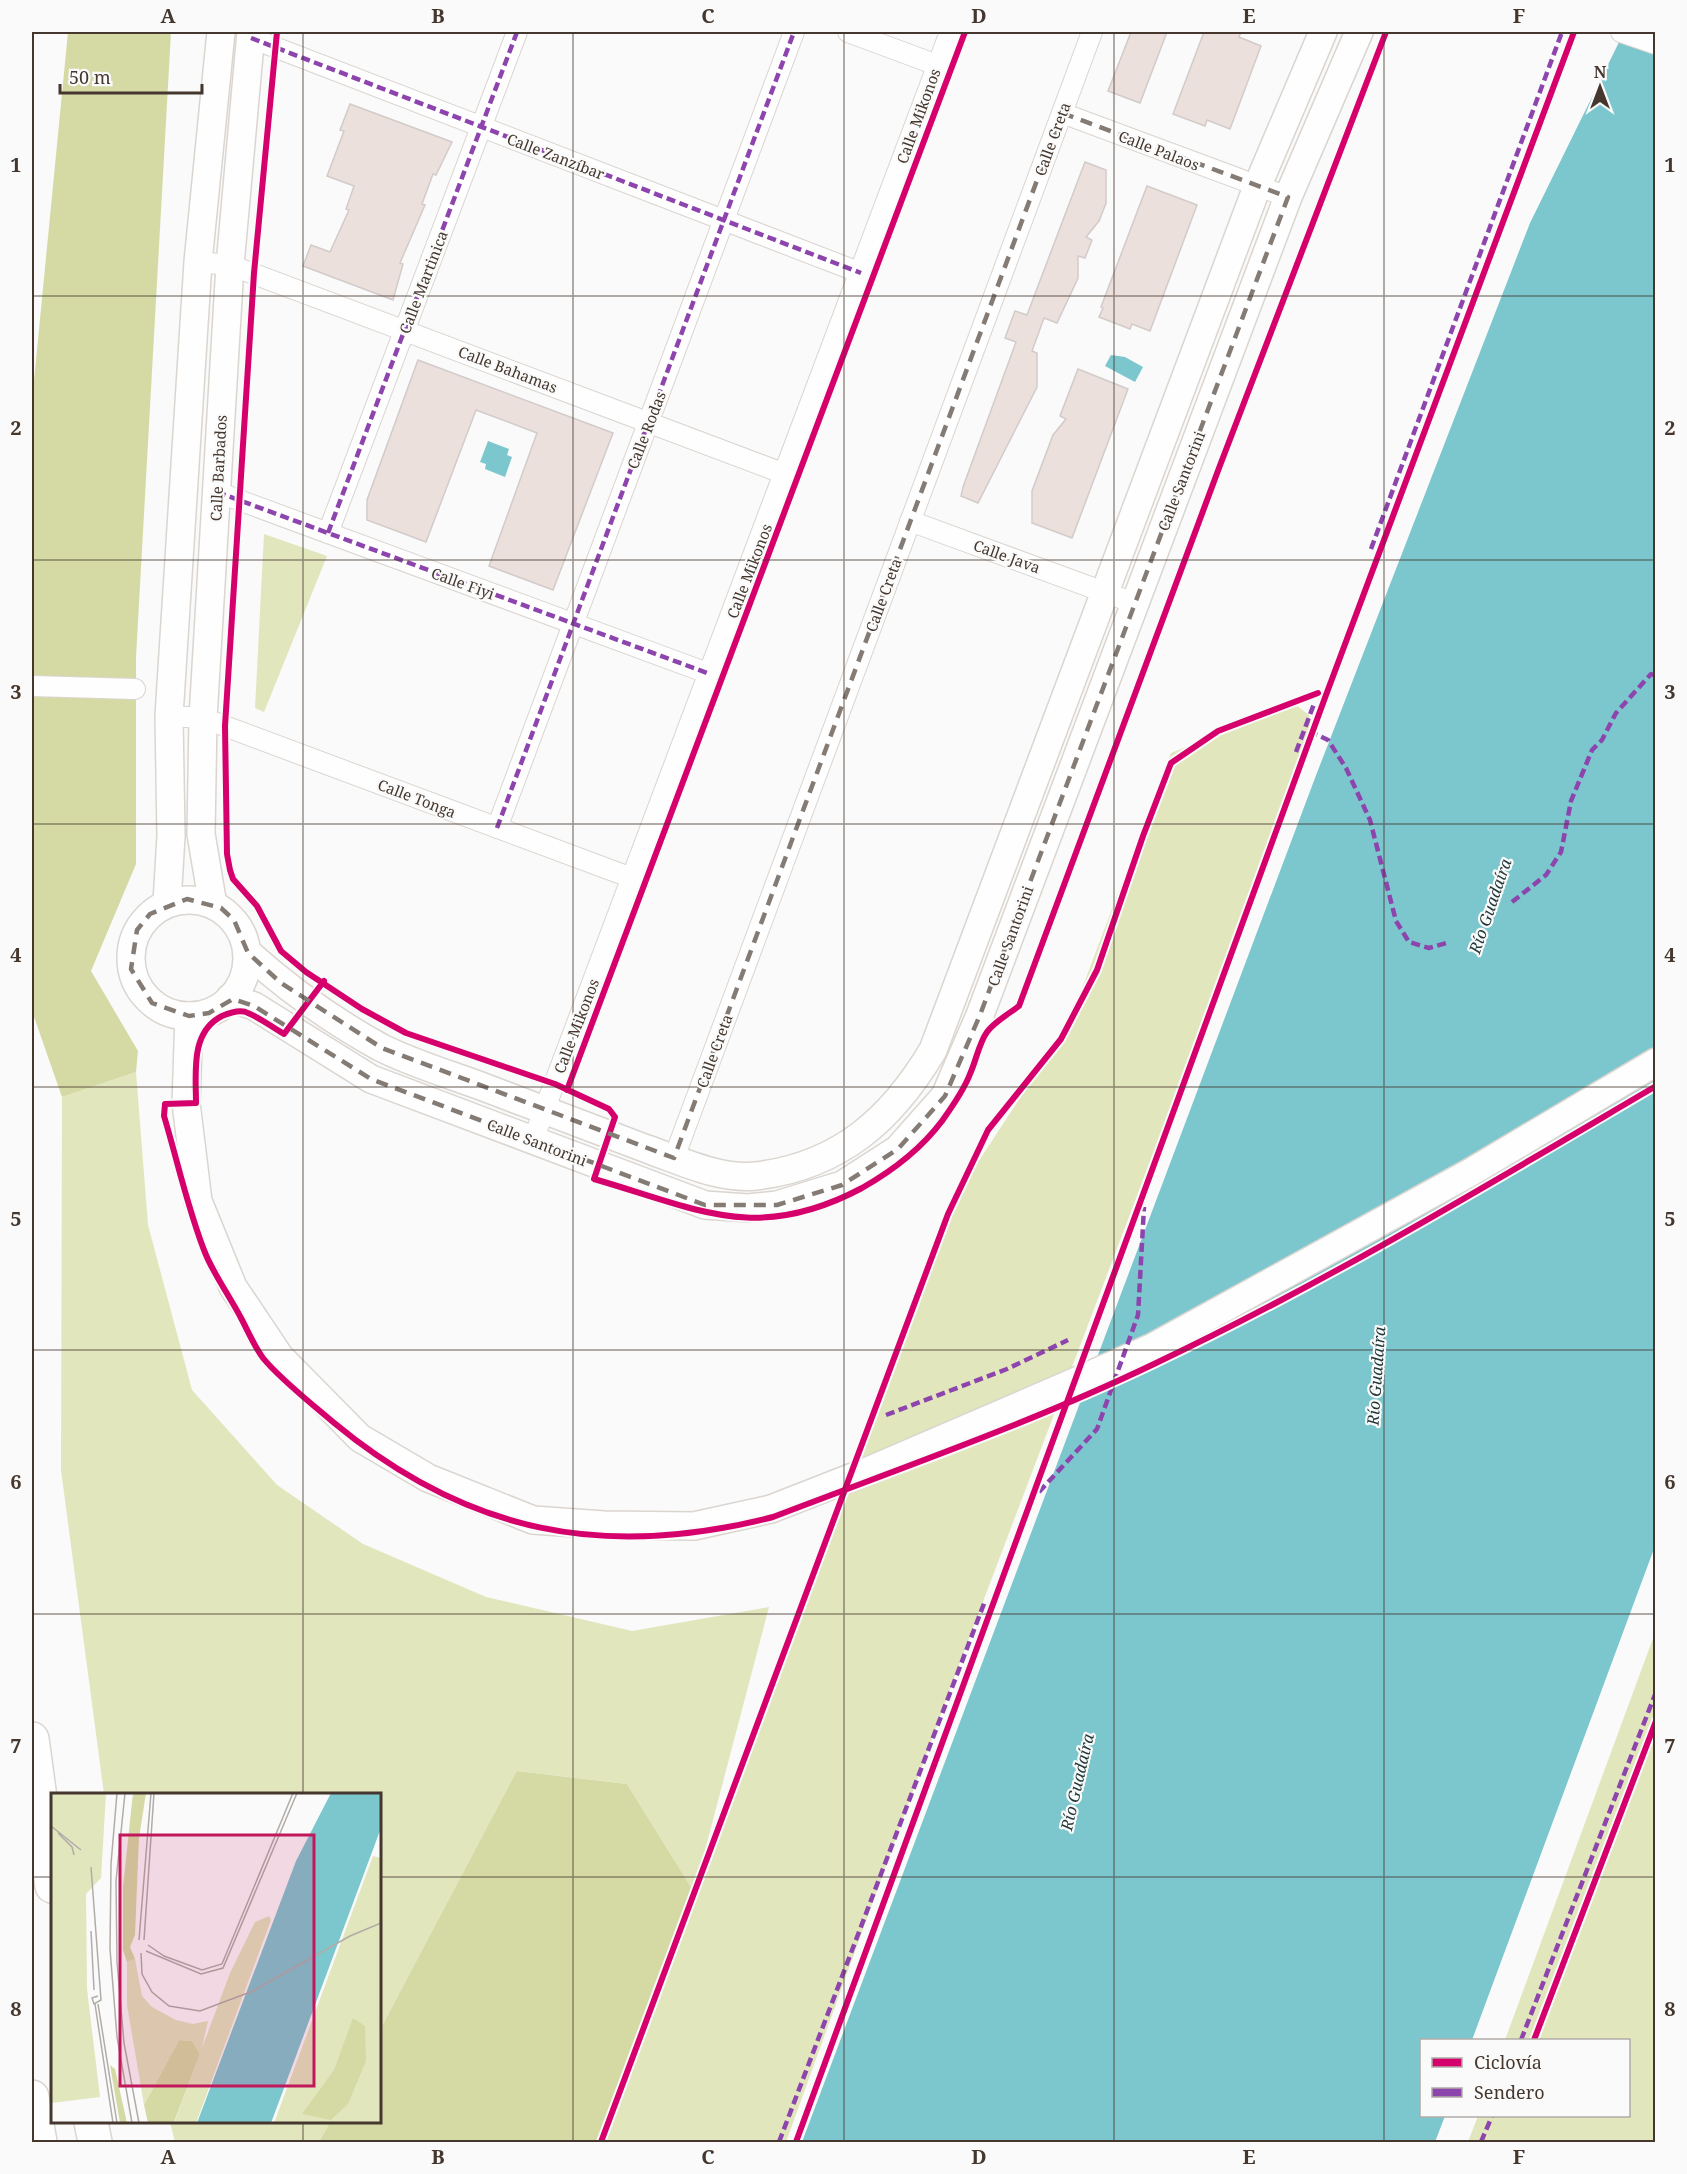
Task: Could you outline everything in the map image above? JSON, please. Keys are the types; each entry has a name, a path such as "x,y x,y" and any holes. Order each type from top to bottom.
{"highway":[{"path":"32,1739 51,1879"},
{"path":"32,2097 40,2142"},
{"path":"91,2123 95,2142"}],"street":[{"path":"167,903 171,836 169,716 198,262 221,32"},
{"name":"Calle Martinica","path":"328,533 517,32"},
{"name":"Calle Rodas","path":"497,828 794,32"},
{"path":"848,32 937,65"},
{"name":"Calle Mikonos","path":"533,1140 950,32"},
{"name":"Calle Creta","path":"674,1158 1092,32"},
{"path":"248,953 281,983 382,1048 674,1158 728,1175 754,1176 791,1170 835,1151 862,1135 890,1112 913,1083 933,1050 1103,591 1257,187 1323,32"},
{"name":"Calle Santorini","path":"230,998 254,1006 371,1079 705,1205 748,1208 777,1205 842,1185 898,1149 945,1096 976,1025 1288,197 1359,32"},
{"path":"1621,32 1656,44"},
{"name":"Calle Zanzíbar","path":"251,35 481,127 861,273"},
{"name":"Calle Barbados","path":"213,905 201,834 203,717 231,265 251,35"},
{"name":"Calle Palaos","path":"1062,113 1288,197"},
{"name":"Calle Bahamas","path":"198,262 231,265 785,474"},
{"name":"Calle Fiyi","path":"217,492 710,674"},
{"name":"Calle Java","path":"910,521 1134,603"},
{"path":"34,686 135,689"},
{"name":"Calle Tonga","path":"169,716 203,717 632,878"},
{"path":"187,899 213,905 234,920 243,936 248,953 246,970 240,987 230,998 209,1013 189,1016 169,1013 152,1003 138,988 131,969 131,949 137,930 150,914 167,903 187,899"},
{"path":"189,1016 186,1103 198,1201 233,1287 280,1357 360,1438 428,1478 533,1520 604,1525 694,1526 771,1509 868,1471 1070,1384 1153,1347 1471,1172 1656,1062"}],"highlighted area":[{"path":"1062,113 1288,197 980,1015 945,1096 898,1149 842,1185 777,1205 705,1205 371,1079 254,1006 233,999 209,1013 189,1016 152,1003 131,969 137,930 150,914 187,899 221,908 234,920 248,953 281,983 382,1048 674,1158"}],"green space":[{"path":"68,32 171,32 136,657 136,864 91,971 138,1051 136,1072 62,1097 32,1011 32,401"},
{"path":"264,534 327,556 264,712 255,708"},
{"path":"1293,703 1309,715 1313,732 954,1678 786,2142 602,2142 958,1193 1069,1023 1171,753"},
{"path":"136,1072 148,1225 192,1390 277,1485 363,1544 486,1597 632,1631 769,1607 694,1892 627,1784 518,1771 381,2028 381,1793 104,1793 61,1470 62,1097"},
{"path":"1655,1633 1655,2142 1468,2142 1478,2117 1630,2117 1630,2039 1505,2039"},
{"path":"517,1771 627,1784 694,1892 601,2142 319,2142 329,2123 381,2123 381,2028"},
{"path":"170,2123 329,2123 319,2142 175,2142"}],"water":[{"name":"Río Guadaíra","path":"1624,32 1655,32 1655,1546 1472,2039 1420,2039 1420,2117 1445,2117 1435,2142 802,2142 1315,778 1530,223"},
{"path":"1111,355 1125,357 1143,367 1135,382 1105,366"},
{"path":"488,441 509,449 507,455 512,457 505,477 485,469 486,464 480,462"}],"building":[{"path":"1131,32 1167,32 1140,103 1108,91"},
{"path":"1204,32 1241,32 1239,37 1261,46 1230,129 1207,120 1205,126 1173,114"},
{"path":"350,104 452,142 436,175 433,174 422,204 425,205 400,263 403,264 393,300 303,266 311,245 330,252 349,210 346,209 354,186 327,176 344,131 340,130"},
{"path":"1085,162 1106,170 1106,203 1099,221 1086,237 1092,240 1085,258 1078,256 1078,278 1057,323 1044,318 1032,351 1037,353 1037,387 978,503 961,496 1016,342 1005,338 1015,311 1027,315"},
{"path":"1147,186 1197,205 1150,331 1132,324 1130,329 1099,317"},
{"path":"418,360 613,433 553,590 489,566 537,433 476,410 426,542 367,520 367,500"},
{"path":"1078,369 1128,389 1072,538 1032,523 1032,491 1053,435 1066,419 1060,416"}],"marked path":[{"path":"328,533 517,32"},
{"path":"497,828 794,32"},
{"path":"1371,549 1562,32"},
{"path":"251,38 861,273"},
{"path":"217,492 710,674"},
{"path":"1512,902 1546,875 1561,852 1571,801 1592,750 1602,740 1616,713 1651,674 1656,676"},
{"path":"1296,752 1314,704"},
{"path":"1309,731 1328,740 1346,768 1370,820 1396,921 1409,942 1429,948 1450,942"},
{"path":"1039,1492 1097,1429 1138,1315 1144,1207"},
{"path":"886,1415 1007,1369 1068,1340"},
{"path":"779,2142 985,1601"},
{"path":"1521,2039 1656,1692"},
{"path":"1481,2142 1492,2117"}],"cycle path":[{"path":"277,32 254,273 225,726 227,854 233,879 257,906 281,951 306,972 362,1009 406,1033 555,1084 609,1109 615,1117 594,1179 697,1210 728,1216 758,1218 790,1214 825,1205 862,1188 905,1159 934,1131 954,1104 967,1080 987,1032 1019,1006 1219,468 1386,32"},
{"path":"567,1090 965,32"},
{"path":"796,2142 1326,695 1574,32"},
{"path":"601,2142 948,1214 988,1130 1061,1039 1097,970 1171,763 1218,731 1318,693"},
{"path":"324,981 284,1034 257,1017 242,1011 222,1016 212,1023 204,1032 197,1054 196,1103 165,1104 164,1116 194,1222 210,1263 257,1349 270,1366 333,1422 384,1460 435,1490 487,1513 541,1528 596,1535 652,1536 711,1530 773,1517 1061,1406 1154,1364 1282,1300 1408,1231 1656,1086"},
{"path":"1534,2039 1656,1721"}]}
